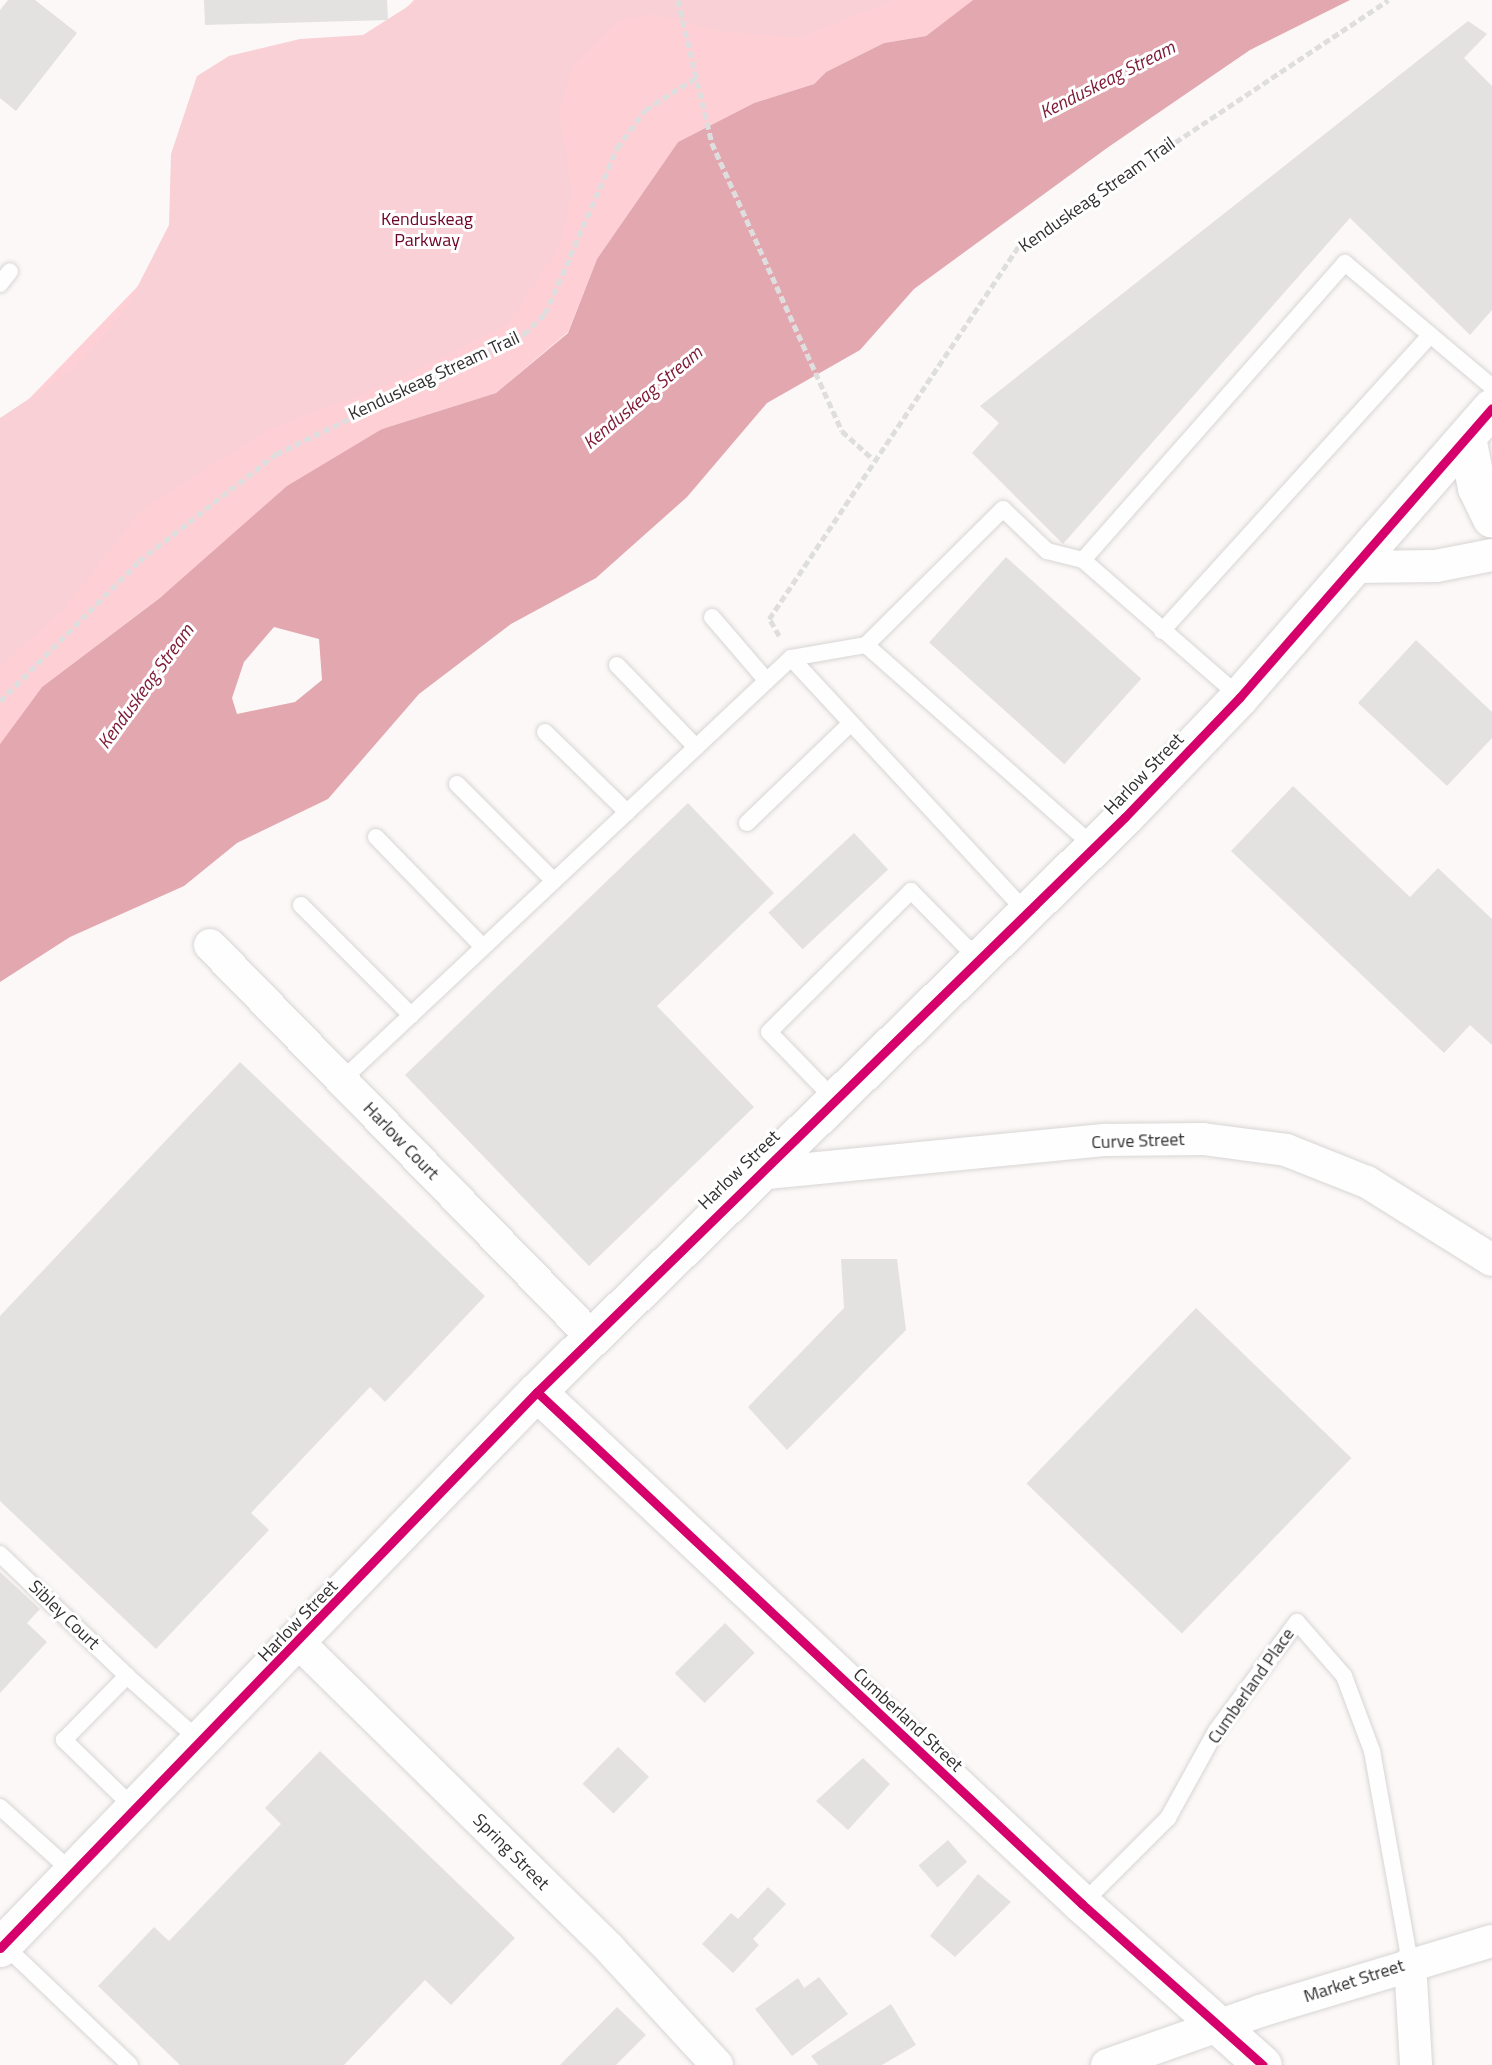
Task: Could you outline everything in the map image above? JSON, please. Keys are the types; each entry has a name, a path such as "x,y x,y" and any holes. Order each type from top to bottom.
{"street":[{"name":"Harlow Street","path":"2,1946 70,1870 299,1643 537,1392 1094,847 1240,697 1492,408"},
{"path":"1467,438 1477,488 1492,519"},
{"path":"1355,568 1436,566 1492,555"},
{"name":"Harlow Court","path":"210,945 592,1337"},
{"name":"Curve Street","path":"757,1174 1106,1140 1203,1139 1286,1150 1367,1182 1492,1260"},
{"name":"Cumberland Street","path":"537,1392 1082,1904 1263,2065"},
{"name":"Spring Street","path":"299,1643 610,1950 717,2065"},
{"name":"Market Street","path":"1107,2065 1217,2025 1410,1963 1492,1941"},
{"path":"1410,1963 1416,2065"}],"lane":[{"path":"1083,560 1345,263 1492,387"},
{"path":"1162,631 1430,335"},
{"path":"342,1080 791,658 866,645 1003,509 1046,551 1083,560 1240,697"},
{"path":"712,617 767,681"},
{"path":"866,645 1094,847"},
{"path":"791,658 1027,913"},
{"path":"617,665 696,747"},
{"path":"747,823 851,723"},
{"path":"545,732 627,813"},
{"path":"457,784 554,881"},
{"path":"376,837 483,947"},
{"path":"834,1099 769,1032 911,891 979,960"},
{"path":"300,905 411,1015"},
{"name":"Sibley Court","path":"0,1555 201,1742"},
{"name":"Cumberland Place","path":"1082,1904 1168,1818 1216,1731 1297,1622 1344,1676 1372,1751 1410,1963"},
{"path":"127,1676 64,1740 134,1808"},
{"path":"0,1807 70,1870"},
{"path":"2,1946 130,2065"}],"path":[{"path":"678,0 712,143 842,431 873,459"}],"green space":[{"name":"Kenduskeag Parkway","path":"414,0 973,0 926,36 884,43 826,72 814,84 754,103 678,142 597,259 568,332 496,393 382,429 42,687 0,744 0,429"},
{"name":"Kenduskeag Parkway","path":"418,0 894,0 799,38 719,31 652,14 618,21 572,67 559,112 572,191 560,245 507,325 381,387 271,428 142,509 63,610 0,666 0,418 74,369 125,311 169,225 171,154 197,76 229,56 300,39 363,35"}],"water":[{"name":"Kenduskeag Stream","path":"973,0 1350,0 1250,50 1107,148 914,289 860,350 767,403 687,497 596,578 511,624 419,694 328,799 237,843 184,886 70,937 0,982 0,744 42,687 161,597 287,486 382,429 496,393 568,333 597,259 678,142 754,103 814,84 826,72 884,43 926,36","holes":["274,627 319,639 322,680 295,702 237,714 232,698 244,662"]}],"building":[{"path":"8,0 35,0 77,33 16,111 0,98 0,10"},
{"path":"204,0 387,0 388,20 205,25"},
{"path":"1468,21 1487,34 1464,58 1492,86 1492,310 1470,335 1350,218 1063,544 972,453 999,423 980,406"},
{"path":"1006,557 1141,679 1064,764 929,642"},
{"path":"1416,640 1492,712 1492,738 1447,786 1358,703"},
{"path":"1293,786 1410,897 1438,868 1492,919 1492,1045 1470,1025 1444,1053 1231,851"},
{"path":"688,803 774,893 657,1006 754,1107 589,1266 405,1075"},
{"path":"854,833 888,870 803,949 768,913"},
{"path":"240,1062 485,1296 385,1402 370,1387 251,1513 269,1530 156,1649 0,1501 0,1316"},
{"path":"841,1259 897,1259 906,1330 787,1450 748,1407 844,1308"},
{"path":"1196,1308 1351,1458 1182,1634 1027,1484"},
{"path":"0,1572 40,1609 27,1623 47,1642 0,1693"},
{"path":"725,1623 755,1653 704,1703 675,1673"},
{"path":"618,1747 649,1777 614,1814 583,1784"},
{"path":"320,1751 515,1938 451,2005 425,1980 344,2065 180,2065 98,1986 154,1927 169,1941 281,1824 265,1808"},
{"path":"863,1758 890,1784 848,1830 816,1801"},
{"path":"948,1840 967,1862 938,1887 919,1866"},
{"path":"978,1874 1011,1902 955,1957 930,1936"},
{"path":"768,1887 786,1904 753,1939 759,1945 733,1973 702,1944 731,1913 738,1919"},
{"path":"819,1977 848,2014 792,2056 755,2009 798,1978 804,1988"},
{"path":"891,2004 916,2045 882,2065 818,2065 811,2056"},
{"path":"617,2007 646,2035 616,2065 560,2065"}],"cycle path":[{"path":"0,1948 537,1392 1125,817 1240,697 1492,408"},
{"path":"537,1392 1082,1904 1263,2065"}]}
